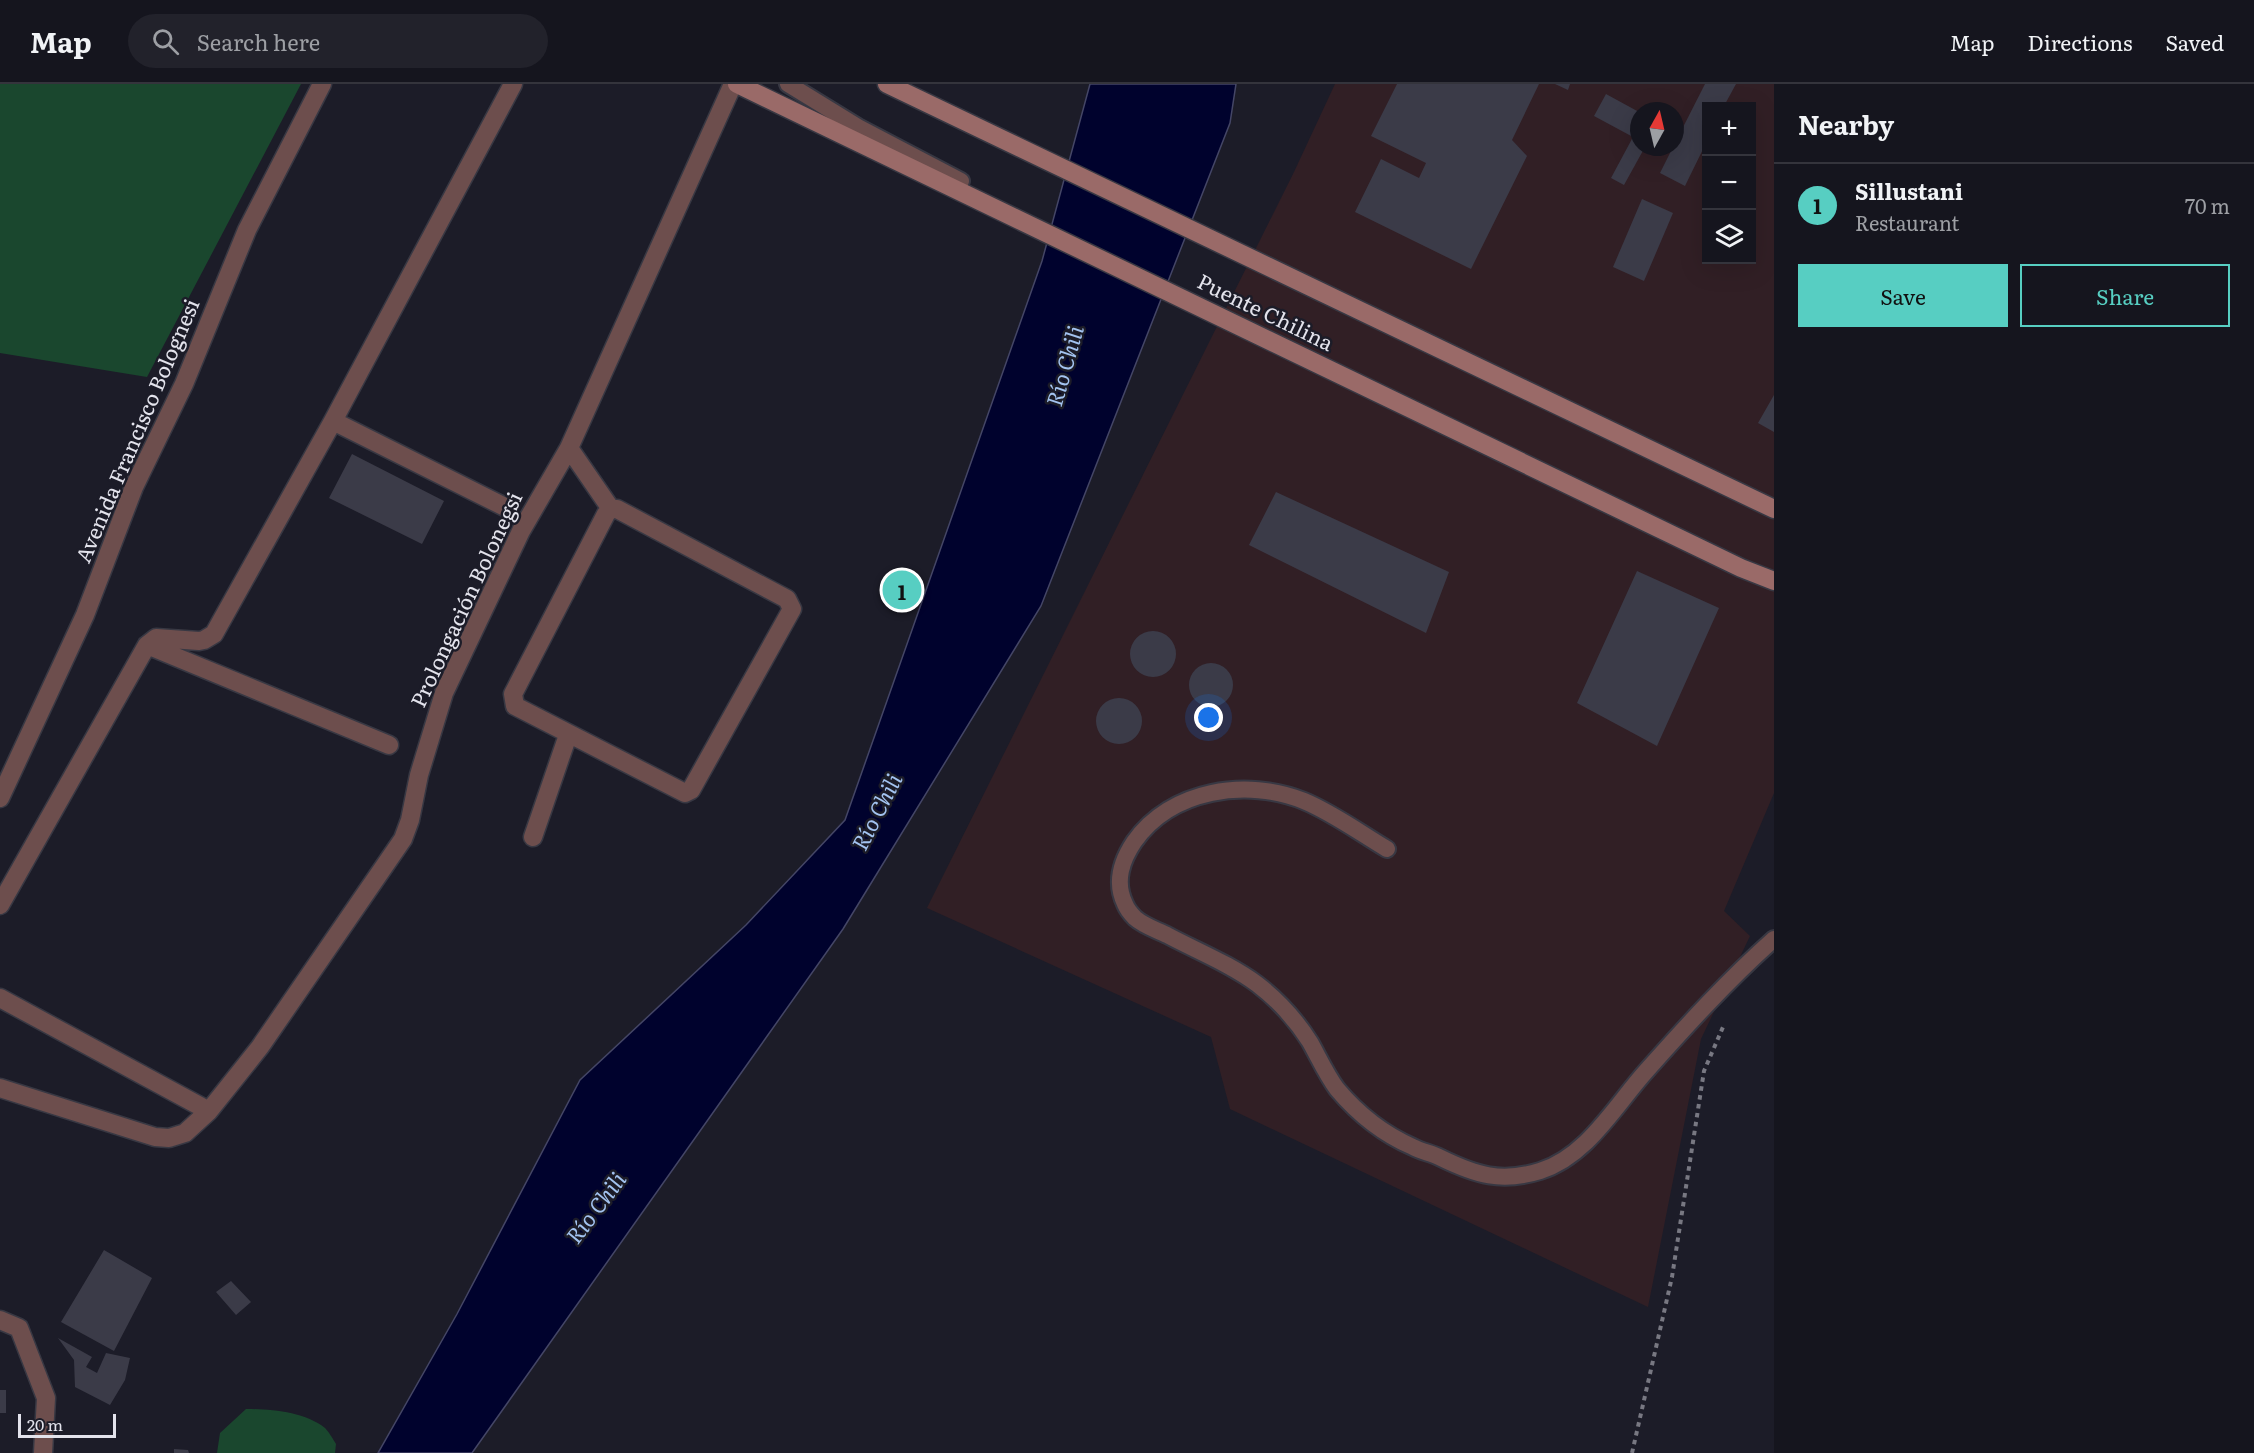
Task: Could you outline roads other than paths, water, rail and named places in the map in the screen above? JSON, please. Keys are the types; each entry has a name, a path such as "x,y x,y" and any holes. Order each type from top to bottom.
{"main road":[{"name":"Puente Chilina","path":"735,84 1720,558 1774,581"},
{"name":"Puente Chilina","path":"887,84 1774,508"}],"street":[{"name":"Avenida Francisco Bolognesi","path":"0,798 85,615 134,487 184,384 247,230 322,84"},
{"path":"0,905 147,645 156,638 204,640 214,634 333,421 513,84"},
{"name":"Prolongación Bolonegsi","path":"0,1088 155,1137 176,1137 185,1133 210,1111 260,1047 404,839 422,765 444,693 521,531 569,448 735,84"},
{"path":"333,421 510,509"},
{"path":"569,448 611,509"},
{"path":"611,509 617,509 787,599 792,609 691,790 685,794 515,706 513,694 606,514 611,509"},
{"path":"147,645 389,745"},
{"path":"533,837 568,735"},
{"path":"0,998 210,1111"},
{"path":"0,1320 19,1328 46,1398 43,1453"}],"lane":[{"path":"788,84 858,127 961,181"},
{"path":"1387,849 1324,810 1302,800 1277,793 1225,790 1177,804 1158,816 1140,833 1121,866 1121,892 1124,902 1137,920 1231,969 1256,984 1278,1003 1298,1024 1336,1087 1374,1125 1416,1149 1474,1173 1493,1176 1526,1174 1543,1170 1574,1153 1587,1141 1655,1061 1751,960 1774,939"}],"water":[{"name":"Río Chili","path":"1090,84 1236,84 1230,123 1041,606 843,929 472,1453 378,1453 457,1314 580,1080 746,925 845,820 1042,261"}],"place":[{"name":"Sillustani","path":"902,590"}]}
